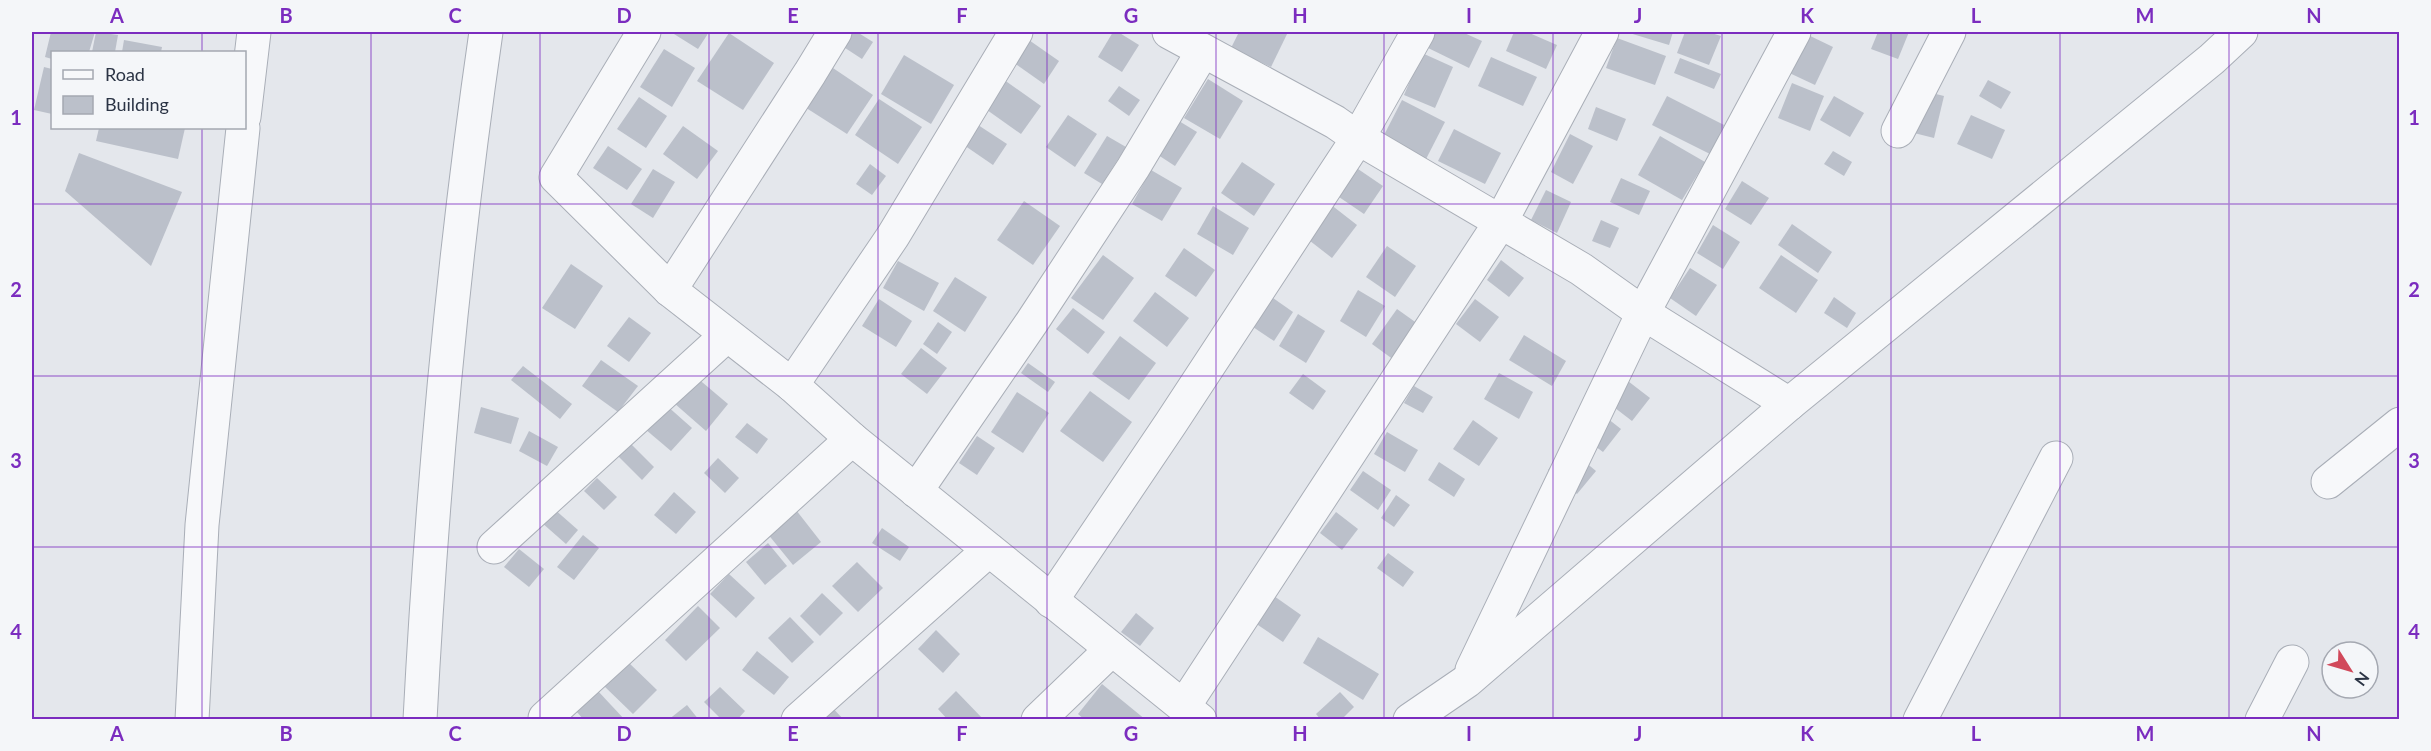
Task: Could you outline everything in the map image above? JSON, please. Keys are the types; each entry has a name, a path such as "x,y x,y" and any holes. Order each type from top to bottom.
{"street":[{"path":"246,100 254,32"},
{"path":"420,720 429,556 469,153 486,32"},
{"path":"644,32 556,177 670,290 792,385 852,440 1192,713 1500,223 1602,32"},
{"path":"670,290 835,32"},
{"path":"792,385 893,236 1016,32"},
{"path":"1169,32 1335,122 1500,223 1581,269 1643,313 1790,404"},
{"path":"1051,601 1358,138 1418,32"},
{"path":"1467,681 1643,313 1794,32"},
{"path":"1898,131 1949,32"},
{"path":"1410,720 1467,681 1790,404 2212,59 2241,32"},
{"path":"916,491 1032,322 1133,168 1203,51"},
{"path":"192,720 202,525 243,129"},
{"path":"494,547 727,335"},
{"path":"2328,482 2400,424"},
{"path":"545,718 852,440"},
{"path":"1920,720 2056,458"},
{"path":"798,720 989,550"},
{"path":"1038,720 1112,650"},
{"path":"2262,720 2292,662"}],"building":[{"path":"51,32 95,32 89,51 51,51 51,59 45,57"},
{"path":"96,32 118,35 115,51 92,51"},
{"path":"675,32 709,32 698,49 674,34"},
{"path":"848,32 857,32 873,42 862,59 839,44"},
{"path":"1113,32 1118,32 1139,45 1122,72 1098,57"},
{"path":"1239,32 1288,32 1271,67 1231,48"},
{"path":"1428,32 1462,32 1482,41 1469,68 1422,45"},
{"path":"1514,32 1527,32 1557,45 1546,69 1506,51"},
{"path":"1626,32 1673,32 1669,45"},
{"path":"1685,32 1708,32 1721,36 1709,65 1677,53"},
{"path":"1802,32 1833,47 1815,85 1783,70"},
{"path":"1878,32 1909,32 1898,59 1871,49"},
{"path":"729,33 774,63 743,110 697,81"},
{"path":"1026,38 1059,61 1044,84 1010,60"},
{"path":"1617,38 1666,56 1655,85 1606,68"},
{"path":"124,40 162,47 161,51 122,51"},
{"path":"664,49 695,68 672,107 640,87"},
{"path":"1422,53 1453,67 1435,108 1404,95"},
{"path":"904,55 954,85 931,124 881,94"},
{"path":"1491,57 1537,77 1523,106 1478,86"},
{"path":"1680,58 1721,74 1714,89 1674,73"},
{"path":"827,64 873,95 847,134 800,104"},
{"path":"44,67 51,69 51,114 34,110"},
{"path":"1000,77 1041,106 1021,134 980,105"},
{"path":"1208,79 1243,101 1220,139 1184,118"},
{"path":"1988,80 2011,92 2001,109 1979,96"},
{"path":"1792,83 1824,96 1810,131 1778,118"},
{"path":"1119,86 1140,100 1129,116 1108,101"},
{"path":"1924,91 1944,96 1934,138 1914,133"},
{"path":"1667,96 1724,125 1710,154 1652,125"},
{"path":"1834,96 1864,113 1850,137 1820,120"},
{"path":"639,97 667,116 646,148 617,129"},
{"path":"879,99 922,127 898,164 855,135"},
{"path":"1402,100 1445,122 1425,161 1382,139"},
{"path":"1596,107 1626,119 1617,141 1588,129"},
{"path":"1068,115 1097,134 1075,167 1046,147"},
{"path":"1971,115 2005,130 1992,159 1957,144"},
{"path":"1174,118 1197,132 1175,166 1152,151"},
{"path":"972,121 1007,144 993,165 958,141"},
{"path":"683,126 718,151 697,179 663,154"},
{"path":"99,129 185,129 178,159 96,141"},
{"path":"1454,129 1501,153 1485,184 1438,161"},
{"path":"1570,134 1593,146 1573,184 1551,172"},
{"path":"1107,136 1126,147 1102,184 1084,173"},
{"path":"1660,136 1705,162 1682,200 1638,175"},
{"path":"608,146 642,169 627,190 593,168"},
{"path":"1833,151 1852,162 1844,176 1824,164"},
{"path":"79,153 182,192 151,266 65,191"},
{"path":"1242,162 1275,184 1254,216 1221,193"},
{"path":"870,164 886,176 872,195 856,184"},
{"path":"653,169 675,182 653,218 631,204"},
{"path":"1358,169 1383,186 1364,214 1339,197"},
{"path":"1151,170 1182,188 1162,221 1132,204"},
{"path":"1621,178 1650,191 1639,215 1610,202"},
{"path":"1742,181 1769,198 1751,225 1725,209"},
{"path":"1546,190 1571,202 1557,233 1531,220"},
{"path":"1024,201 1060,226 1033,265 997,240"},
{"path":"1330,204 1357,225 1332,258 1305,237"},
{"path":"1213,206 1249,228 1233,255 1197,234"},
{"path":"1601,220 1619,228 1610,248 1592,241"},
{"path":"1792,224 1832,252 1818,273 1778,245"},
{"path":"1713,225 1740,242 1723,269 1697,253"},
{"path":"1387,246 1416,266 1395,297 1366,277"},
{"path":"1184,248 1215,270 1196,297 1165,276"},
{"path":"1103,255 1134,278 1103,320 1071,298"},
{"path":"1781,255 1818,280 1796,313 1759,288"},
{"path":"1501,260 1524,278 1509,297 1487,280"},
{"path":"898,261 939,283 924,311 883,288"},
{"path":"571,264 603,286 575,329 542,308"},
{"path":"1690,268 1717,285 1696,316 1670,298"},
{"path":"955,277 987,297 965,332 933,311"},
{"path":"1358,290 1385,306 1366,337 1340,321"},
{"path":"1155,292 1189,318 1167,347 1133,321"},
{"path":"1834,297 1856,313 1847,328 1824,313"},
{"path":"1273,298 1293,312 1274,341 1253,327"},
{"path":"879,299 912,321 896,347 862,326"},
{"path":"1475,299 1499,317 1480,342 1456,324"},
{"path":"1073,308 1105,332 1088,354 1056,329"},
{"path":"1397,309 1418,324 1394,360 1372,344"},
{"path":"1298,314 1325,331 1306,363 1279,346"},
{"path":"629,317 651,333 629,362 607,346"},
{"path":"938,322 952,332 937,354 923,344"},
{"path":"1524,335 1566,361 1552,386 1509,360"},
{"path":"1120,336 1156,363 1129,400 1092,374"},
{"path":"921,348 947,368 927,394 901,374"},
{"path":"601,360 638,386 618,412 582,386"},
{"path":"1028,363 1055,382 1048,392 1021,373"},
{"path":"523,366 572,404 560,419 511,380"},
{"path":"1611,368 1650,398 1632,421 1593,391"},
{"path":"1499,373 1533,392 1519,419 1484,399"},
{"path":"1303,374 1326,391 1313,410 1289,393"},
{"path":"696,377 728,404 706,431 674,403"},
{"path":"1414,386 1433,397 1423,413 1404,403"},
{"path":"1090,391 1132,422 1103,462 1060,431"},
{"path":"1017,392 1049,413 1023,453 991,432"},
{"path":"666,405 692,428 671,451 645,429"},
{"path":"481,407 519,418 511,444 474,433"},
{"path":"1594,408 1621,429 1603,452 1576,432"},
{"path":"1473,420 1498,438 1479,466 1453,449"},
{"path":"747,423 768,439 757,454 735,437"},
{"path":"529,431 558,447 547,466 519,451"},
{"path":"1387,432 1418,450 1405,472 1374,454"},
{"path":"977,436 995,448 977,475 959,463"},
{"path":"629,442 654,467 642,480 617,455"},
{"path":"1567,447 1596,471 1577,494 1548,470"},
{"path":"718,458 739,478 725,493 704,473"},
{"path":"1439,462 1465,479 1454,497 1428,480"},
{"path":"1363,471 1391,490 1378,510 1350,490"},
{"path":"597,478 617,497 604,510 584,491"},
{"path":"674,492 696,512 676,534 654,515"},
{"path":"1396,495 1410,505 1394,527 1381,518"},
{"path":"553,508 578,530 566,544 541,522"},
{"path":"796,510 821,542 793,565 767,533"},
{"path":"1336,512 1358,529 1342,550 1320,533"},
{"path":"882,528 909,547 900,561 872,543"},
{"path":"583,535 599,548 574,580 557,567"},
{"path":"768,543 787,566 765,585 746,562"},
{"path":"519,549 544,569 529,587 504,567"},
{"path":"1388,553 1414,572 1403,587 1377,568"},
{"path":"857,562 883,588 858,612 832,586"},
{"path":"729,574 755,598 736,618 710,594"},
{"path":"822,593 843,613 820,636 800,616"},
{"path":"1274,596 1301,615 1283,642 1255,623"},
{"path":"698,606 720,628 686,661 665,640"},
{"path":"1136,613 1154,628 1140,646 1121,632"},
{"path":"790,617 814,642 792,663 768,638"},
{"path":"936,630 960,654 943,673 918,649"},
{"path":"1318,637 1379,674 1363,700 1303,663"},
{"path":"757,651 789,677 774,695 742,670"},
{"path":"627,661 657,690 633,714 603,685"},
{"path":"1102,684 1146,720 1085,720 1078,714"},
{"path":"720,687 745,711 737,720 722,720 704,702"},
{"path":"597,690 625,720 584,720 576,711"},
{"path":"956,691 984,720 948,720 938,709"},
{"path":"1340,692 1354,707 1341,720 1321,720 1316,714"},
{"path":"827,702 844,720 808,720"},
{"path":"687,705 699,720 668,720"}]}
